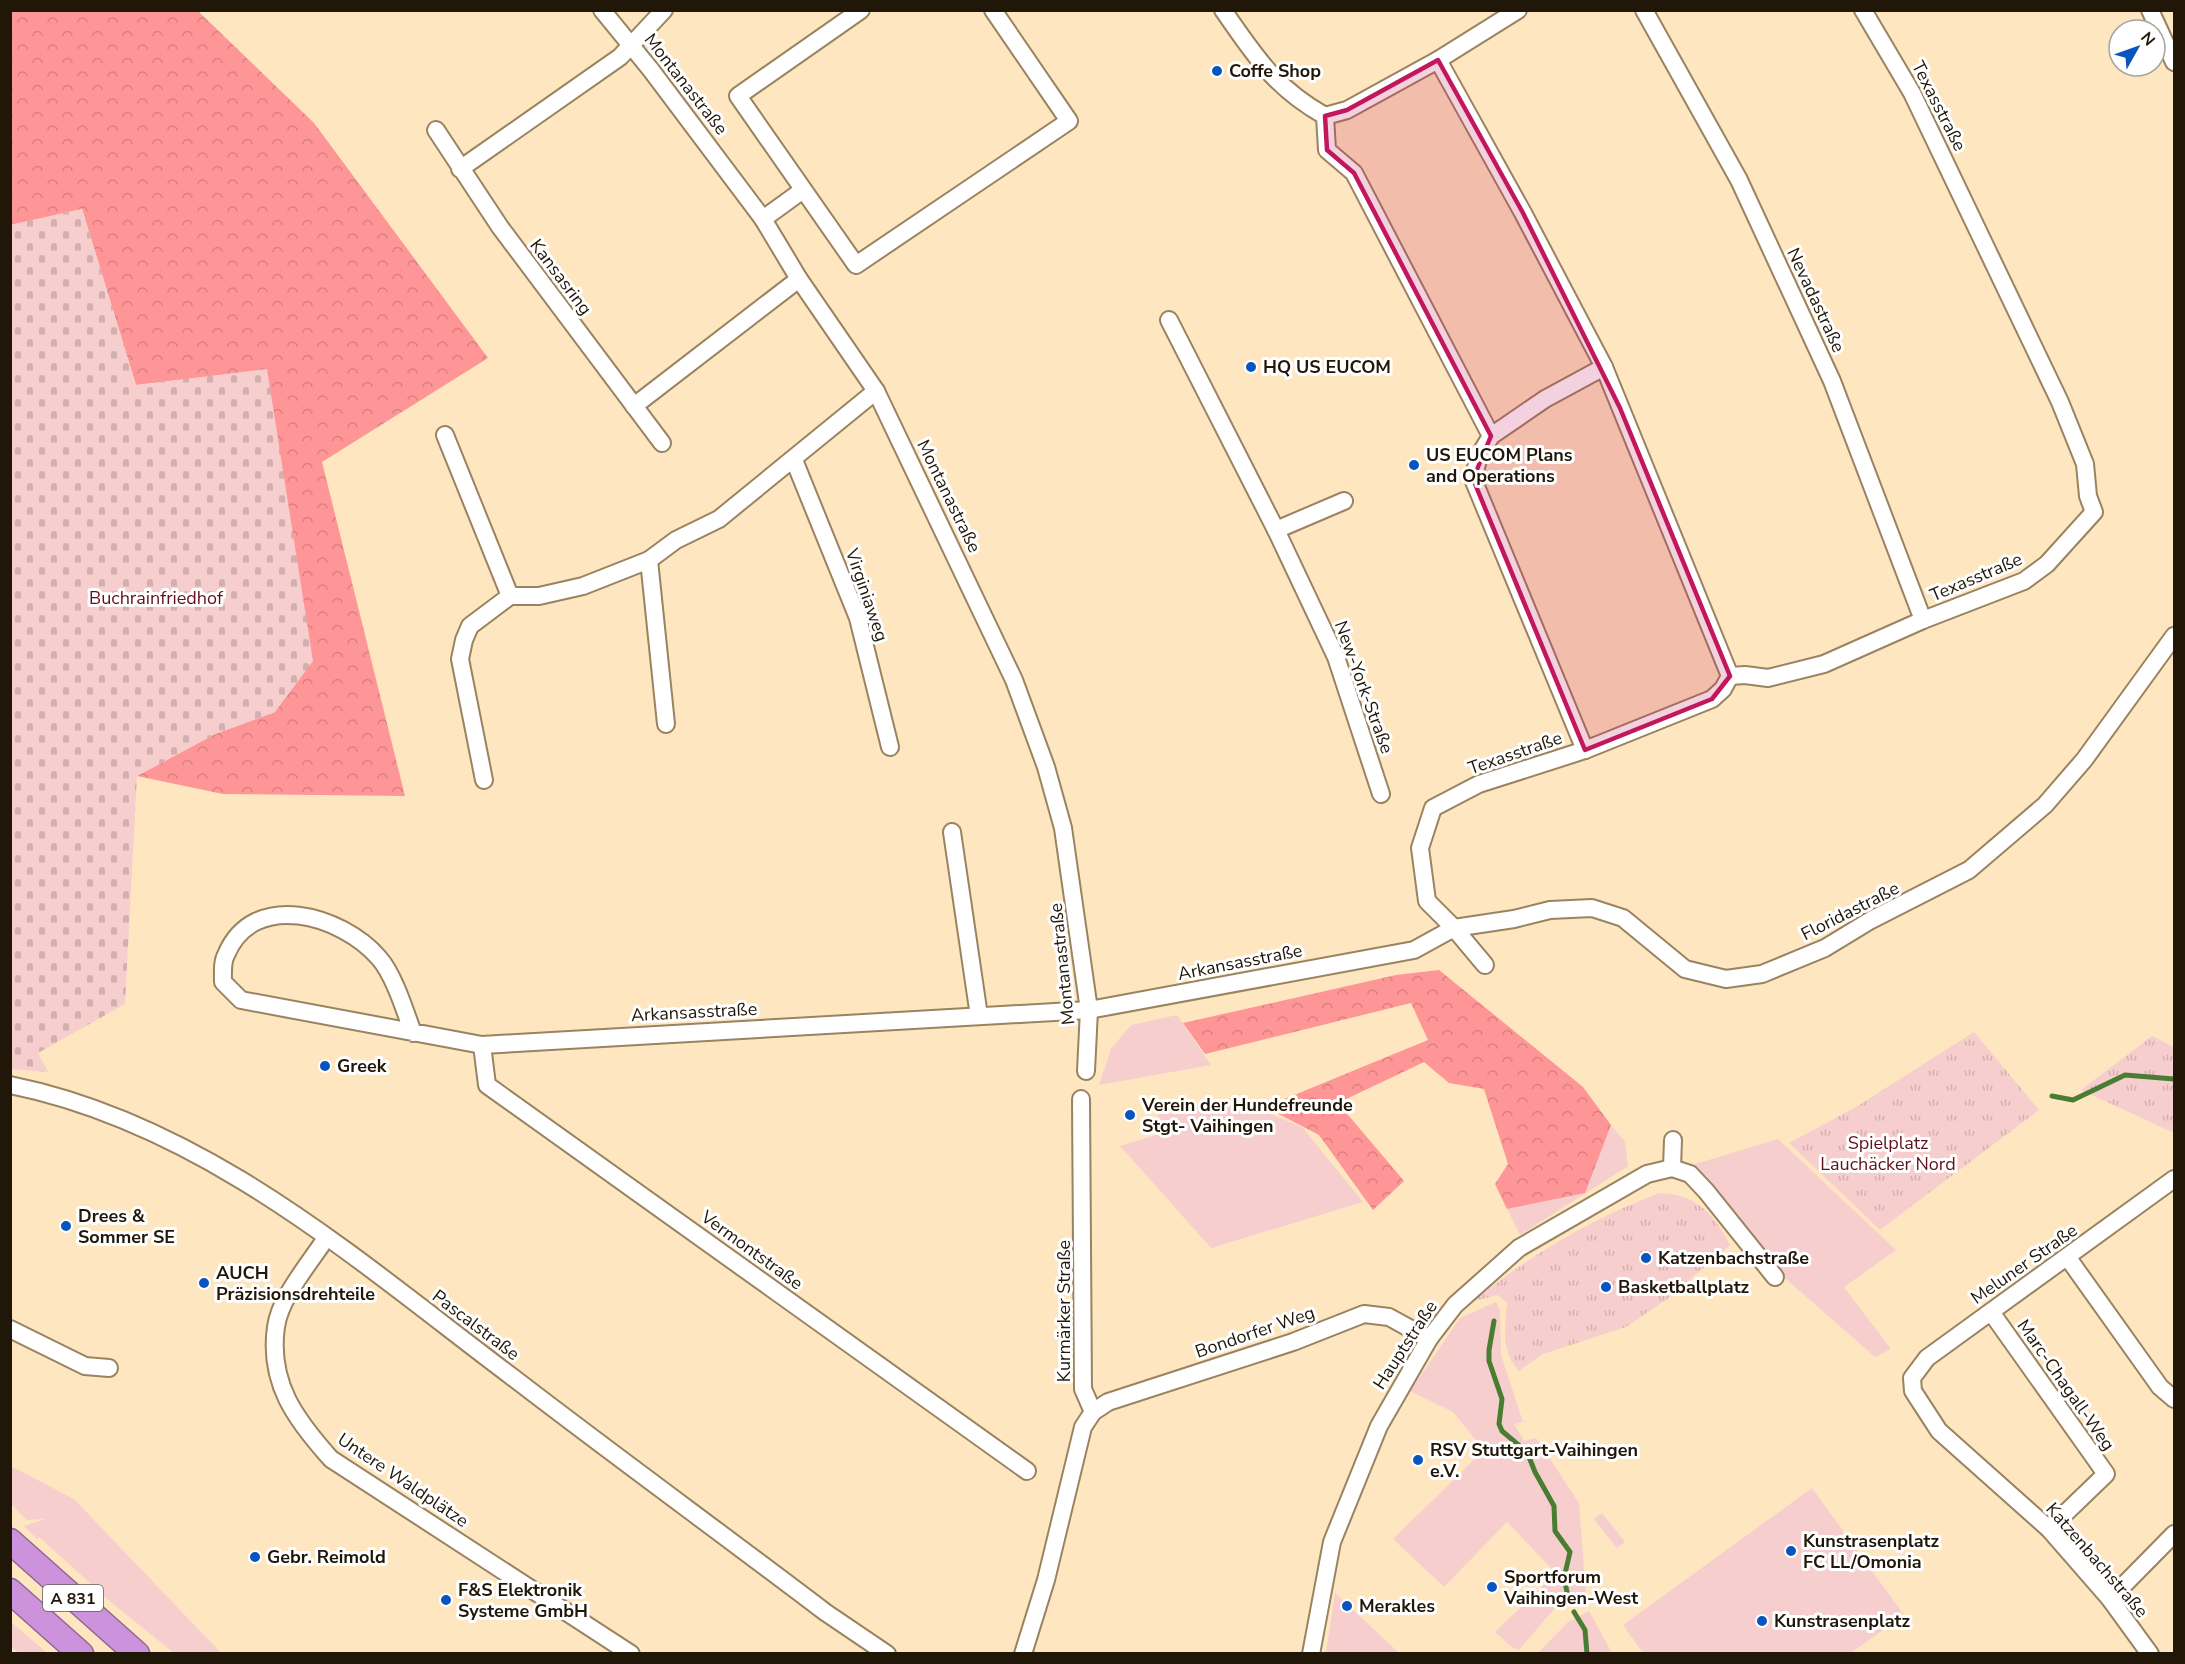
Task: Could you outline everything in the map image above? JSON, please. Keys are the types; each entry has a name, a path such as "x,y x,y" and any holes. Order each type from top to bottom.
{"highway":[{"name":"A 831","path":"10,1541 137,1653"},
{"name":"A 831","path":"10,1591 81,1653"}],"street":[{"name":"Montanastraße","path":"602,10 632,45 764,219 799,279 876,390 987,622 1033,725 1063,828 1089,1010 1086,1071"},
{"path":"460,169 620,57 664,10"},
{"path":"861,10 738,96 856,265 1069,121 993,10"},
{"path":"1223,10 1265,71 1303,103 1325,116 1347,110 1438,60 1518,10"},
{"name":"Nevadastraße","path":"1644,10 1739,180 1832,381 1923,620"},
{"name":"Texasstraße","path":"1454,928 1427,901 1420,848 1433,808 1479,784 1585,750 1712,699 1723,689 1730,676 1768,678 1824,664 1923,620 2024,581 2047,564 2094,512 2088,496 2085,464 2060,402 1912,93 1863,10"},
{"path":"2150,10 2175,62"},
{"path":"1438,60 1604,366 1730,676"},
{"path":"1325,116 1327,150 1354,173 1491,436"},
{"name":"Kansasring","path":"436,130 460,169 662,443"},
{"path":"764,219 803,190"},
{"path":"634,406 799,279"},
{"name":"New-York-Straße","path":"1169,320 1276,530 1336,657 1381,794"},
{"path":"1585,750 1473,479 1479,456 1491,436 1545,399 1604,366"},
{"path":"484,780 460,659 470,626 510,596 539,596 583,586 649,560 676,540 719,519 794,460 876,390"},
{"path":"445,435 510,596"},
{"name":"Virginiaweg","path":"794,460 858,618 890,747"},
{"path":"1276,530 1344,501"},
{"path":"649,560 666,724"},
{"name":"Floridastraße","path":"1454,928 1514,919 1550,910 1592,908 1623,918 1685,969 1726,979 1762,974 1783,966 1825,948 1871,920 1969,870 2045,805 2084,760 2175,636"},
{"path":"952,832 979,1016"},
{"name":"Arkansasstraße","path":"413,1033 381,959 356,936 328,923 294,914 265,916 238,932 224,957 223,982 241,1000 413,1033 482,1045 1089,1010 1414,950 1454,928"},
{"path":"1454,928 1485,965"},
{"name":"Vermontstraße","path":"482,1045 487,1085 1027,1471"},
{"name":"Pascalstraße","path":"10,1085 110,1115 190,1150 256,1189 326,1238 825,1612 886,1653"},
{"name":"Kurmärker Straße","path":"1081,1100 1083,1389 1093,1412"},
{"path":"1673,1140 1672,1168 1690,1174 1775,1277"},
{"name":"Hauptstraße","path":"1311,1653 1332,1542 1379,1426 1429,1339 1455,1305 1519,1248 1647,1174 1672,1168"},
{"name":"Meluner Straße","path":"1913,1391 1912,1378 1927,1358 2175,1179"},
{"name":"Untere Waldplätze","path":"326,1238 290,1292 276,1326 276,1365 282,1392 305,1430 331,1459 631,1653"},
{"path":"2068,1258 2160,1387 2175,1399"},
{"name":"Marc-Chagall-Weg","path":"1991,1312 2106,1474 2049,1529"},
{"name":"Bondorfer Weg","path":"1093,1412 1108,1402 1293,1342 1364,1314 1389,1317 1429,1339"},
{"path":"10,1329 85,1366 109,1368"},
{"name":"Katzenbachstraße","path":"1913,1391 1939,1431 2049,1529 2109,1599 2150,1653"},
{"path":"1023,1653 1046,1580 1083,1427 1093,1412"},
{"path":"2109,1599 2175,1534"}],"highlighted area":[{"path":"1438,60 1523,213 1620,408 1730,676 1712,699 1585,750 1473,479 1491,436 1354,173 1327,150 1325,116 1347,110"}],"green space":[{"path":"10,11 198,11 314,123 488,358 322,462 405,796 223,794 137,776 215,734 275,712 267,370 136,385 82,209 11,225"},
{"name":"Buchrainfriedhof","path":"82,209 136,385 267,369 313,661 275,712 215,734 137,776 125,1004 38,1053 48,1072 10,1069 10,225"},
{"path":"1439,970 1583,1087 1611,1125 1585,1193 1507,1209 1495,1184 1508,1164 1484,1089 1449,1083 1424,1062 1338,1103 1404,1181 1373,1210 1319,1135 1265,1107 1428,1040 1411,1003 1205,1054 1183,1023 1396,975"},
{"path":"1177,1015 1211,1065 1099,1085 1111,1049 1131,1025"},
{"name":"Spielplatz Lauchäcker Nord","path":"1974,1032 2039,1110 1880,1230 1789,1143 1856,1107"},
{"path":"2152,1036 2174,1047 2174,1133 2081,1090"},
{"path":"1233,1098 1255,1113 1263,1110 1303,1128 1363,1202 1211,1248 1120,1146 1159,1134 1162,1126 1157,1113"},
{"path":"1611,1125 1625,1142 1628,1166 1520,1235 1507,1209 1584,1193"},
{"path":"1778,1139 1896,1250 1844,1287 1891,1349 1875,1357 1786,1279 1692,1165"},
{"path":"1659,1193 1672,1194 1694,1202 1710,1215 1730,1245 1666,1300 1626,1327 1543,1354 1519,1371 1509,1356 1507,1347 1505,1330 1507,1303 1498,1295 1474,1301 1516,1269 1562,1240 1610,1214"},
{"path":"1496,1302 1500,1310 1501,1355 1523,1422 1514,1424 1524,1441 1536,1438 1579,1503 1586,1595 1554,1609 1519,1650 1513,1648 1495,1632 1556,1573 1507,1522 1444,1587 1393,1539 1484,1450 1453,1412 1410,1391 1460,1318"},
{"path":"11,1466 74,1499 221,1653 174,1653 112,1603 39,1537 37,1539 24,1526 46,1519 27,1520 11,1504"},
{"name":"Kunstrasenplatz FC LL/Omonia","path":"1812,1488 1904,1615 1851,1653 1643,1653 1623,1625"},
{"path":"1602,1513 1625,1542 1617,1548 1594,1519"},
{"path":"1335,1593 1399,1653 1326,1653"},
{"path":"1589,1611 1612,1653 1538,1653 1568,1622"},
{"path":"10,1621 47,1653 19,1653 11,1646"}],"waterway":[{"path":"2052,1096 2073,1100 2125,1075 2174,1079"},
{"path":"1494,1321 1489,1361 1502,1399 1499,1424 1502,1431 1527,1452 1554,1506 1555,1531 1570,1552 1564,1578 1569,1601"},
{"path":"1574,1612 1585,1630 1587,1654"}],"place":[{"name":"Coffe Shop","path":"1217,71"},
{"name":"HQ US EUCOM","path":"1251,367"},
{"name":"US EUCOM Plans and Operations","path":"1414,465"},
{"name":"Greek","path":"325,1066"},
{"name":"Verein der Hundefreunde Stgt- Vaihingen","path":"1130,1115"},
{"name":"Drees & Sommer SE","path":"66,1226"},
{"name":"Katzenbachstraße","path":"1646,1258"},
{"name":"AUCH Präzisionsdrehteile","path":"204,1283"},
{"name":"Basketballplatz","path":"1606,1287"},
{"name":"RSV Stuttgart-Vaihingen e.V.","path":"1418,1460"},
{"name":"Kunstrasenplatz FC LL/Omonia","path":"1791,1551"},
{"name":"Gebr. Reimold","path":"255,1557"},
{"name":"Sportforum Vaihingen-West","path":"1492,1587"},
{"name":"F&S Elektronik Systeme GmbH","path":"446,1600"},
{"name":"Merakles","path":"1347,1606"},
{"name":"Kunstrasenplatz","path":"1762,1621"}]}
